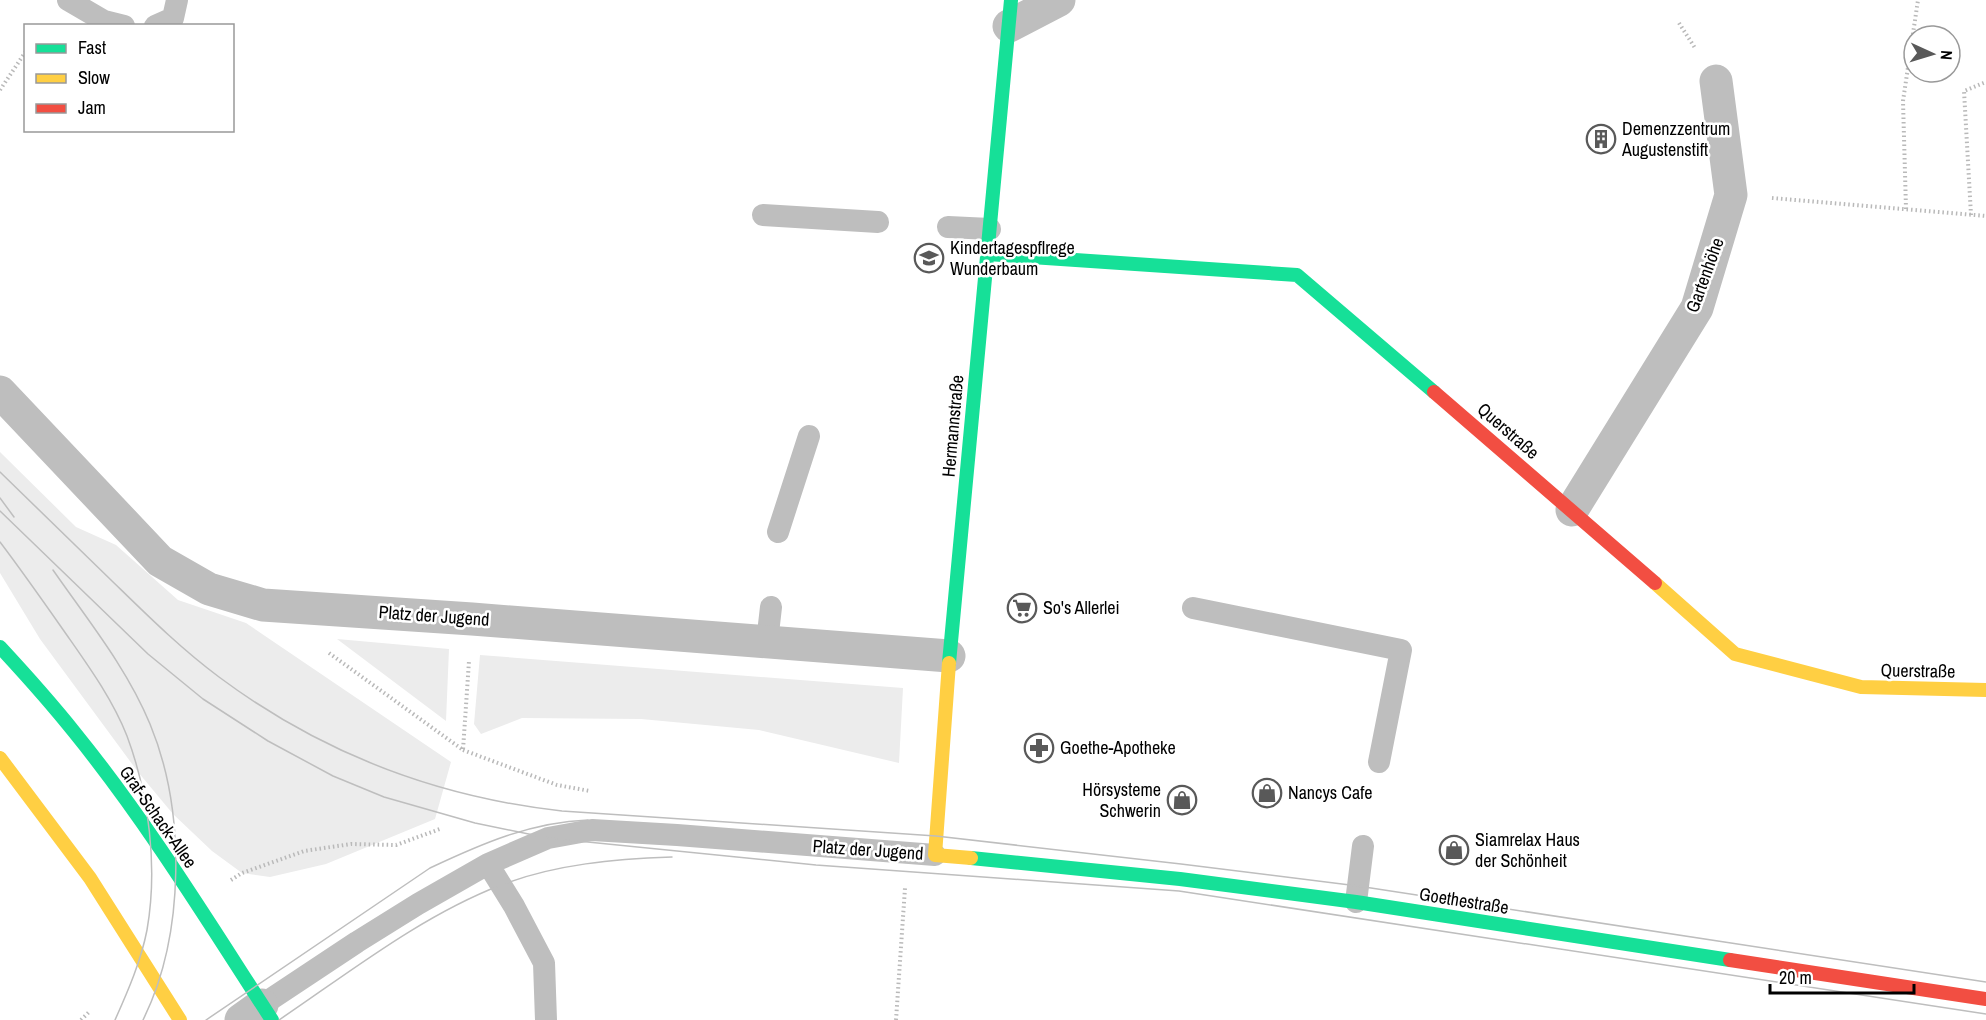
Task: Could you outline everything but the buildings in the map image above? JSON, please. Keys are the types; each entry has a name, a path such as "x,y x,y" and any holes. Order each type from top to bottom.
{"street":[{"path":"1010,13 1059,0"},
{"name":"Hermannstraße","path":"935,855 949,656 1010,13"},
{"name":"Gartenhöhe","path":"1572,510 1697,308 1731,195 1716,81"},
{"name":"Querstraße","path":"987,255 1297,275 1572,510 1735,654 1861,687 1986,690"},
{"name":"Platz der Jugend","path":"0,392 160,561 209,588 263,605 949,656"},
{"name":"Graf-Schack-Allee","path":"0,646 39,687 148,829 258,1015"},
{"path":"0,758 90,878 180,1020"},
{"name":"Goethestraße","path":"935,855 1180,879 1356,902 1986,999"}],"lane":[{"path":"68,0 104,21 116,24"},
{"path":"160,24 173,18 177,0"},
{"path":"763,214 878,222"},
{"path":"948,226 990,229"},
{"path":"778,532 809,436"},
{"path":"767,642 771,607"},
{"path":"1193,608 1401,650 1379,762"},
{"name":"Platz der Jugend","path":"258,1015 357,942 488,864 549,838 592,831 677,835 935,855"},
{"path":"1356,902 1363,846"},
{"path":"488,864 514,906 544,963 546,1020"}],"path":[{"path":"1906,209 1903,101 1918,0"},
{"path":"0,90 24,54"},
{"path":"1971,215 1964,91 1986,82"},
{"path":"1731,195 1986,216"},
{"path":"463,750 472,619"},
{"path":"320,646 463,750 557,785 601,793"},
{"path":"242,873 304,851 351,844 396,845 440,829"},
{"path":"896,1020 908,854"},
{"path":"81,1020 90,1011"}],"shaded area":[{"path":"0,452 76,527 116,545 178,600 246,623 451,762 435,819 326,864 270,877 242,873 212,851 173,814 138,772 40,639 0,573"},
{"path":"337,639 449,649 446,721"},
{"path":"480,655 903,688 899,763 759,730 641,719 522,718 481,734 474,724"}],"tram line":[{"path":"0,472 177,643 219,677 258,704 339,749 382,767 470,795 562,811 936,836 1181,864 1358,886 1986,982"},
{"path":"0,498 14,517"},
{"path":"0,511 148,654 203,699 268,741 333,776 384,797 475,823 548,838 816,865 1179,891 1986,1014"},
{"path":"0,542 73,643 107,695 127,736 141,782 151,856 150,906 141,953 115,1020"},
{"path":"53,570 106,644 141,703 162,758 170,795 175,833 176,873 173,912 167,950 157,986 143,1020"},
{"path":"206,1020 430,868 487,843 526,830 588,820"},
{"path":"279,1020 414,929 443,912 501,885 564,867 629,859 672,857"}],"traffic: fast":[{"path":"949,663 1011,0"},
{"path":"987,254 1297,275 1434,392"},
{"path":"0,647 66,722 128,802 272,1020"},
{"path":"971,858 1180,879 1356,902 1730,960"}],"traffic: slow":[{"path":"1655,583 1735,654 1861,687 1986,690"},
{"path":"949,663 935,855 971,858"},
{"path":"0,758 90,878 180,1020"}],"traffic: jam":[{"path":"1434,392 1655,583"},
{"path":"1730,960 1986,999"}],"place":[{"name":"Demenzzentrum Augustenstift","path":"1601,139"},
{"name":"Kindertagespflrege Wunderbaum","path":"929,258"},
{"name":"So's Allerlei","path":"1022,608"},
{"name":"Goethe-Apotheke","path":"1039,748"},
{"name":"Nancys Cafe","path":"1267,793"},
{"name":"Hörsysteme Schwerin","path":"1182,800"},
{"name":"Siamrelax Haus der Schönheit","path":"1454,850"}]}
